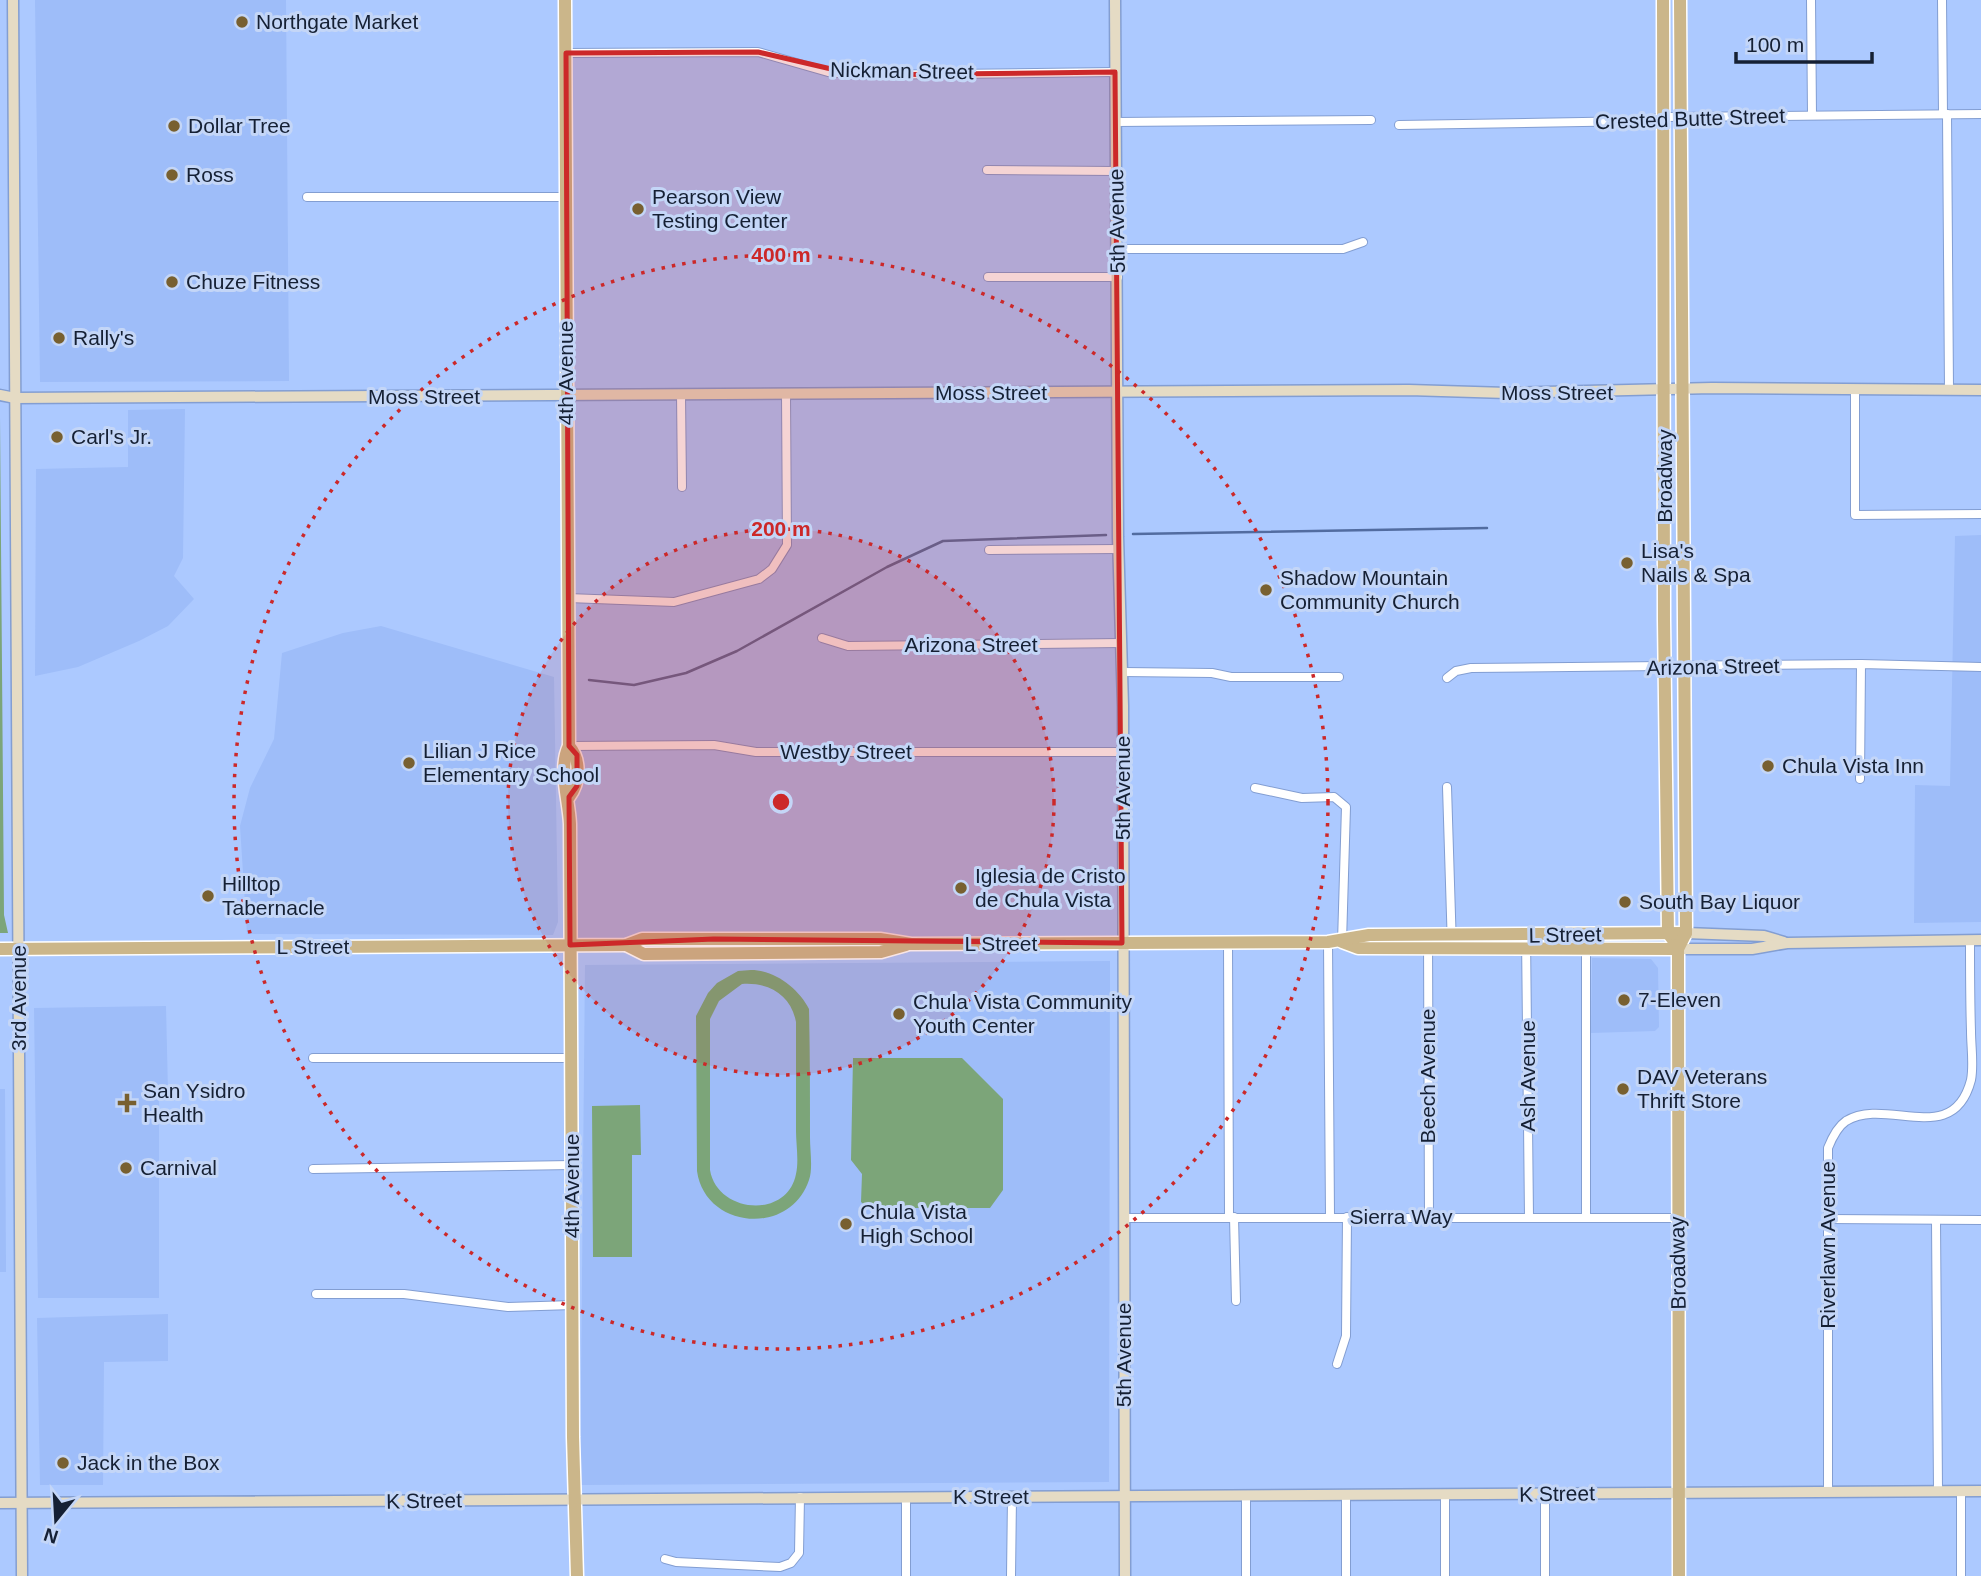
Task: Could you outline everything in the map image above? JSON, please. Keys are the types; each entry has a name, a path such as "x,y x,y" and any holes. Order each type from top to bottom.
{"main road":[{"name":"4th Avenue","path":"565,0 565,396 569,746 577,755 577,786 569,797 574,1500 577,1576"},
{"name":"Broadway","path":"1663,0 1668,933"},
{"name":"Broadway","path":"1679,1576 1678,949 1686,933 1680,0"},
{"path":"1668,933 1678,949"},
{"name":"L Street","path":"0,949 626,945 642,939 880,939 911,944 1342,942 1358,948 1428,941 1527,942 1686,933"},
{"name":"L Street","path":"1527,942 1586,950 1678,949"}],"street":[{"name":"3rd Avenue","path":"13,0 22,1576"},
{"name":"5th Avenue","path":"1115,0 1118,549 1123,672 1125,1576"},
{"path":"1811,0 1812,116"},
{"path":"1942,0 1949,390"},
{"name":"Nickman Street","path":"566,53 758,52 828,72 856,75 1115,72"},
{"name":"Crested Butte Street","path":"1399,125 1641,121 1664,117 1981,114"},
{"path":"1116,122 1371,120"},
{"path":"987,170 1115,171"},
{"path":"307,197 566,197"},
{"path":"1116,249 1343,249 1363,242"},
{"path":"988,277 1118,277"},
{"name":"Moss Street","path":"0,395 15,398 1119,391 1409,390 1469,393 1665,389 1981,390"},
{"path":"1855,391 1855,515 1981,514"},
{"path":"681,394 682,486"},
{"path":"568,598 674,602 759,579 772,569 787,545 786,394"},
{"path":"989,550 1118,549"},
{"name":"Arizona Street","path":"822,638 848,646 1121,643"},
{"path":"1860,779 1861,664"},
{"name":"Arizona Street","path":"1447,678 1456,671 1471,668 1684,668 1861,664 1981,667"},
{"path":"1123,672 1339,677"},
{"name":"Westby Street","path":"569,746 714,745 756,752 1123,751"},
{"path":"1447,787 1451,941"},
{"path":"1255,788 1302,798 1334,797 1346,807 1342,942"},
{"name":"L Street","path":"1686,933 1764,936 1787,943"},
{"name":"L Street","path":"1678,949 1752,948 1787,943 1975,940"},
{"name":"Riverlawn Avenue","path":"1828,1491 1828,1147 1835,1133 1846,1121 1880,1116 1935,1117 1949,1113 1967,1092 1972,1076 1975,940"},
{"name":"Beech Avenue","path":"1428,941 1429,1218"},
{"path":"1328,942 1329,1216"},
{"name":"Ash Avenue","path":"1527,942 1529,1217"},
{"path":"1228,943 1232,1217 1236,1301"},
{"path":"1586,950 1586,1217"},
{"path":"313,1058 571,1058"},
{"path":"313,1169 572,1165"},
{"path":"1337,1364 1346,1336 1347,1217"},
{"name":"Sierra Way","path":"1124,1218 1677,1218"},
{"path":"1827,1219 1981,1220"},
{"path":"1936,1220 1938,1490"},
{"path":"316,1294 404,1294 508,1307 573,1305"},
{"path":"1961,1491 1961,1576"},
{"name":"K Street","path":"0,1503 1981,1491"},
{"path":"1346,1495 1346,1576"},
{"path":"1445,1495 1445,1576"},
{"path":"1545,1495 1545,1576"},
{"path":"1246,1496 1246,1576"},
{"path":"665,1559 677,1562 773,1566 791,1563 799,1553 800,1497"},
{"path":"906,1497 906,1576"},
{"path":"1011,1576 1012,1497"}],"highlighted area":[{"path":"758,52 857,75 1115,72 1122,943 714,939 570,945 569,797 577,786 577,755 569,746 566,53"}],"shaded area":[{"path":"35,0 286,0 289,381 40,382"},
{"path":"185,409 183,558 174,576 194,599 168,626 139,641 78,667 35,676 36,469 128,467 128,410"},
{"path":"1981,535 1981,922 1914,923 1915,785 1950,786 1955,536"},
{"name":"Lilian J Rice Elementary School","path":"381,626 554,677 558,922 553,935 247,934 240,826 250,788 274,739 282,653 343,633"},
{"path":"1592,958 1651,959 1658,968 1659,1027 1655,1031 1591,1033"},
{"name":"Chula Vista High School","path":"1110,961 1109,1482 580,1485 585,965"},
{"path":"166,1006 168,1092 159,1094 159,1298 38,1298 34,1008"},
{"path":"0,1089 5,1089 6,1272 0,1272"},
{"path":"168,1314 168,1361 104,1362 103,1485 40,1485 37,1318"}],"green space":[{"path":"0,418 4,915 8,933 0,933"},
{"path":"738,971 760,971 777,977 799,994 809,1009 809,1180 799,1198 785,1211 749,1219 731,1214 715,1205 703,1190 697,1171 696,1016 708,993 717,983","holes":["742,984 770,988 784,998 796,1022 797,1158 796,1174 790,1189 780,1199 767,1204 752,1205 725,1195 715,1184 710,1170 710,1019 719,1001"]},
{"path":"853,1058 962,1058 1003,1099 1003,1190 990,1208 868,1208 861,1202 862,1174 851,1160"},
{"path":"640,1105 641,1155 632,1155 632,1257 593,1257 592,1106"}],"waterway":[{"path":"1133,534 1487,528"},
{"path":"589,680 634,685 686,673 737,651 887,567 943,541 1106,535"}],"place":[{"name":"Northgate Market","path":"242,22"},
{"name":"Dollar Tree","path":"174,126"},
{"name":"Ross","path":"172,175"},
{"name":"Pearson View Testing Center","path":"638,209"},
{"name":"Chuze Fitness","path":"172,282"},
{"name":"Rally's","path":"59,338"},
{"name":"Carl's Jr.","path":"57,437"},
{"name":"Lisa's Nails & Spa","path":"1627,563"},
{"name":"Shadow Mountain Community Church","path":"1266,590"},
{"name":"Lilian J Rice Elementary School","path":"409,763"},
{"name":"Chula Vista Inn","path":"1768,766"},
{"name":"Iglesia de Cristo de Chula Vista","path":"961,888"},
{"name":"Hilltop Tabernacle","path":"208,896"},
{"name":"South Bay Liquor","path":"1625,902"},
{"name":"7-Eleven","path":"1624,1000"},
{"name":"Chula Vista Community Youth Center","path":"899,1014"},
{"name":"DAV Veterans Thrift Store","path":"1623,1089"},
{"name":"San Ysidro Health","path":"127,1103"},
{"name":"Carnival","path":"126,1168"},
{"name":"Chula Vista High School","path":"846,1224"},
{"name":"Jack in the Box","path":"63,1463"}]}
